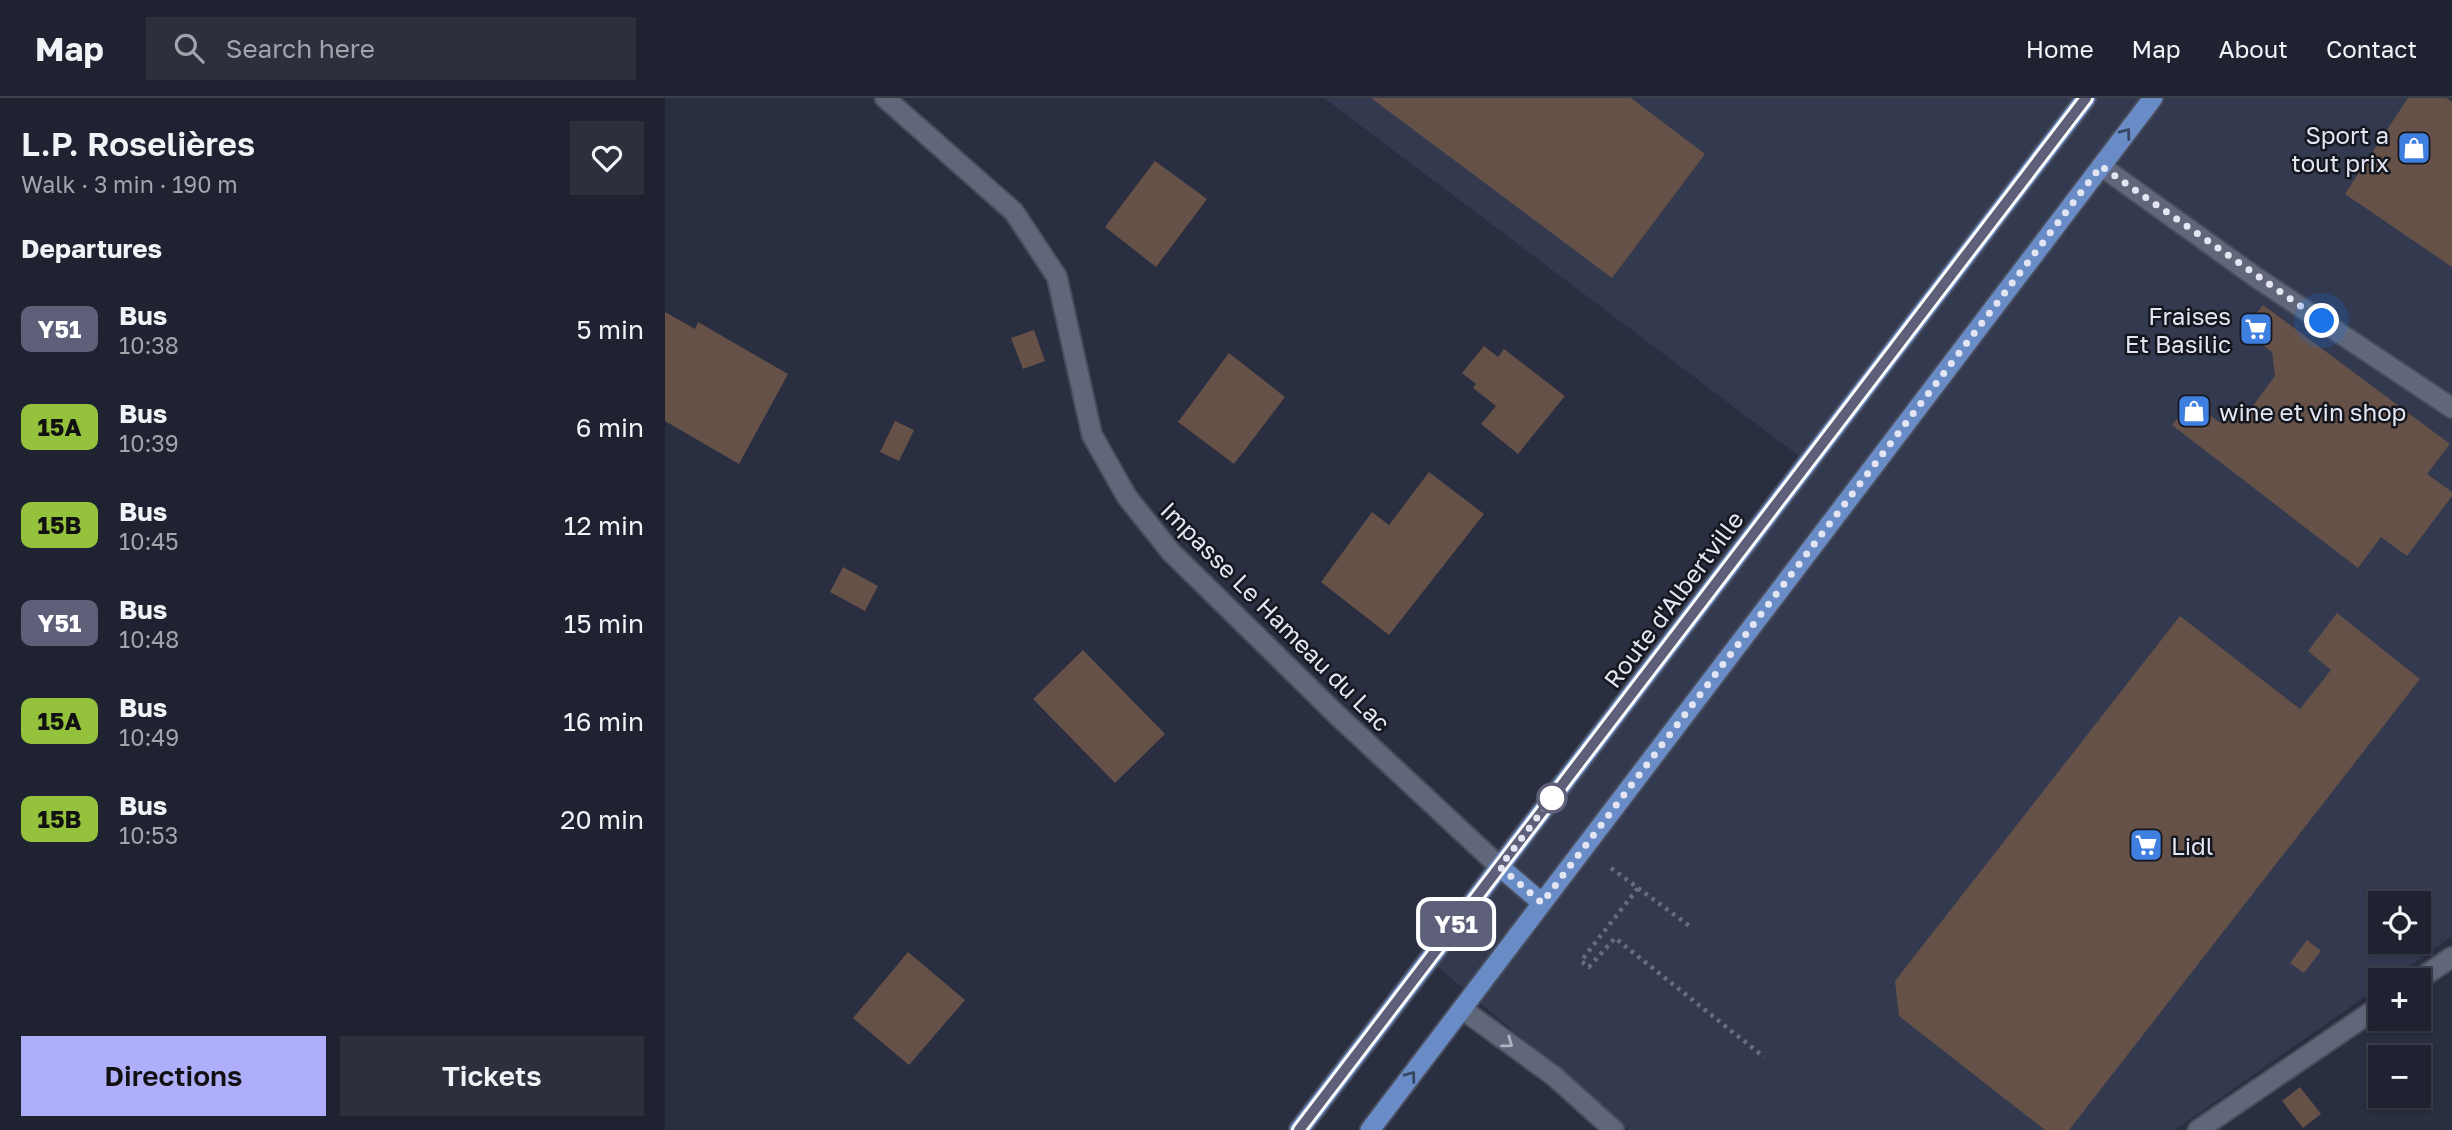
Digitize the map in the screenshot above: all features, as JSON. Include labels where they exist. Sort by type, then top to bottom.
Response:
[{"type":"main road","name":"Route d'Albertville","points":[[1299,1130],[2086,98]]},
{"type":"main road","points":[[1370,1130],[2153,98]]},
{"type":"main road","points":[[1500,867],[1542,903]]},
{"type":"street","name":"Impasse Le Hameau du Lac","points":[[885,98],[1014,212],[1057,277],[1092,435],[1127,497],[1171,552],[1336,714],[1500,867]]},
{"type":"street","points":[[2101,166],[2257,278],[2452,408]]},
{"type":"street","points":[[2431,971],[2452,957]]},
{"type":"street","points":[[1462,1009],[1554,1076],[1614,1130]]},
{"type":"street","points":[[2198,1130],[2368,1014]]},
{"type":"path","points":[[1584,848],[1691,927]]},
{"type":"path","points":[[1638,888],[1581,961],[1589,967],[1615,938],[1764,1057]]},
{"type":"shaded area","points":[[1324,98],[2452,98],[2452,936],[2431,951],[2431,891],[2368,891],[2368,954],[2426,954],[2406,968],[2368,968],[2368,994],[2175,1130],[1629,1130],[1422,953],[1807,462]]},
{"type":"building","points":[[1371,98],[1631,98],[1705,154],[1612,278]]},
{"type":"building","name":"Sport a tout prix","points":[[2408,98],[2446,98],[2452,102],[2452,267],[2345,194]]},
{"type":"building","points":[[1155,161],[1207,199],[1156,267],[1105,227]]},
{"type":"building","points":[[2263,305],[2450,444],[2427,474],[2452,492],[2452,496],[2407,556],[2381,537],[2358,568],[2172,425],[2191,401],[2219,422],[2244,418],[2275,376],[2272,352],[2243,330]]},
{"type":"building","points":[[665,312],[695,329],[698,322],[788,374],[739,464],[665,421]]},
{"type":"building","points":[[1034,330],[1045,361],[1023,369],[1011,338]]},
{"type":"building","points":[[1484,346],[1498,357],[1504,349],[1565,396],[1518,454],[1481,424],[1496,406],[1473,388],[1476,384],[1462,373]]},
{"type":"building","points":[[1229,353],[1285,397],[1234,464],[1178,422]]},
{"type":"building","points":[[895,421],[914,430],[899,461],[880,452]]},
{"type":"building","points":[[1429,472],[1484,514],[1389,635],[1321,582],[1372,512],[1389,525]]},
{"type":"building","points":[[843,567],[878,586],[865,611],[830,592]]},
{"type":"building","name":"Lidl","points":[[2337,613],[2420,679],[2069,1130],[2045,1130],[1899,1016],[1895,981],[2180,616],[2300,709],[2331,670],[2308,651]]},
{"type":"building","points":[[1083,650],[1165,734],[1115,783],[1033,699]]},
{"type":"building","points":[[2307,940],[2321,951],[2304,973],[2290,963]]},
{"type":"building","points":[[908,952],[965,1000],[909,1065],[853,1018]]},
{"type":"building","points":[[2300,1087],[2321,1114],[2303,1128],[2282,1101]]},
{"type":"bus line","name":"Y51","points":[[1299,1130],[2086,98]]},
{"type":"place","name":"Sport a tout prix","points":[[2414,148]]},
{"type":"place","name":"Fraises Et Basilic","points":[[2256,329]]},
{"type":"place","name":"wine et vin shop","points":[[2194,411]]},
{"type":"place","name":"Lidl","points":[[2146,845]]},
{"type":"route","points":[[1552,798],[1500,867],[1542,903],[2101,166],[2257,278],[2322,321]]}]
